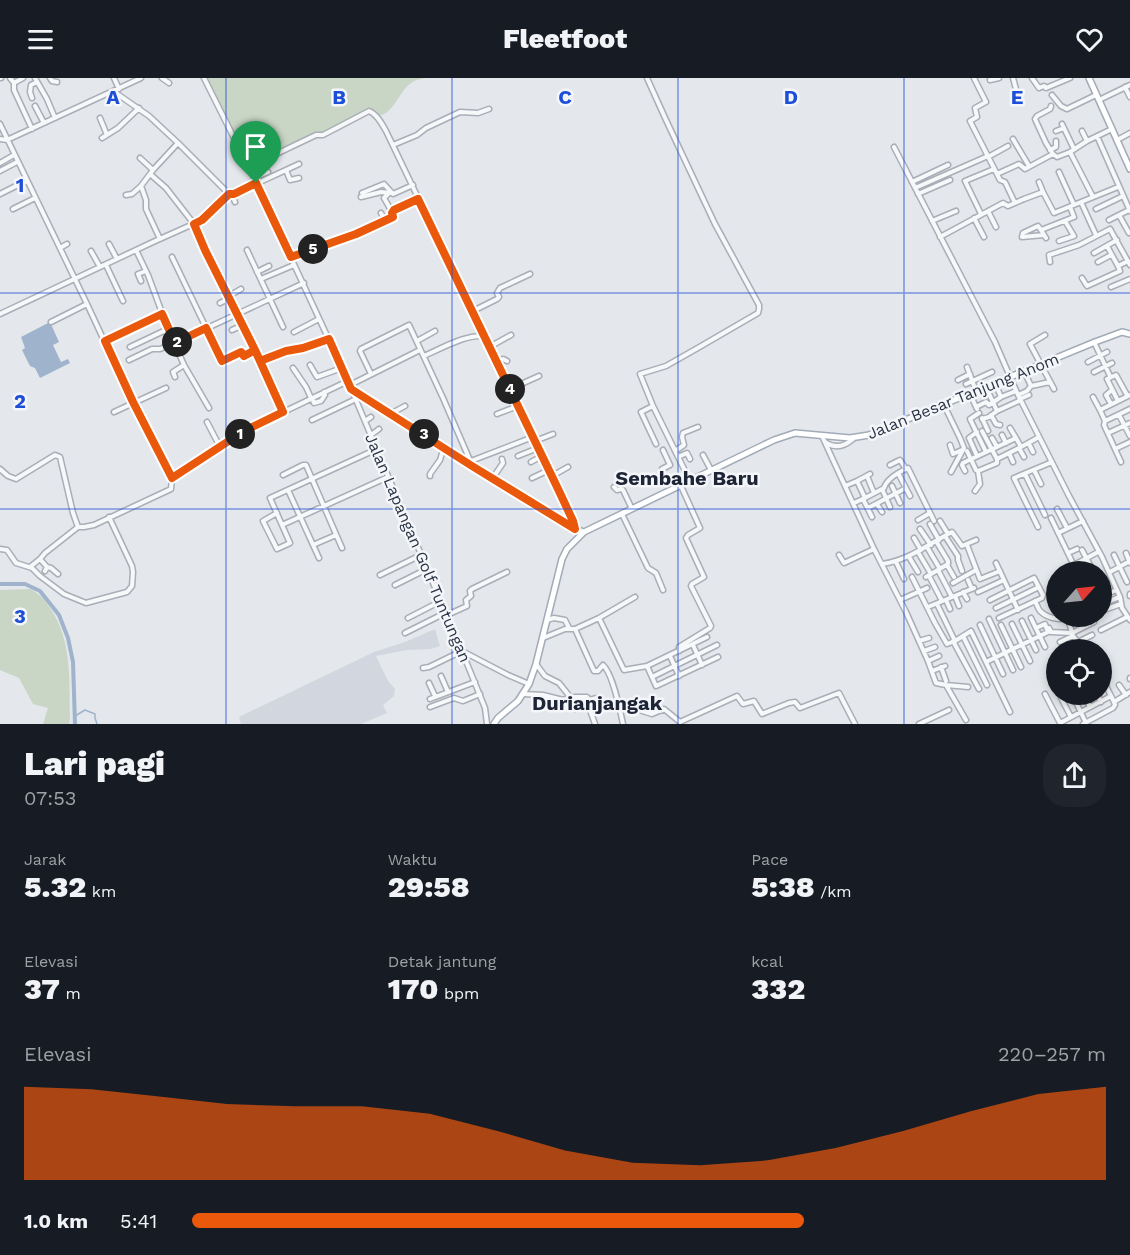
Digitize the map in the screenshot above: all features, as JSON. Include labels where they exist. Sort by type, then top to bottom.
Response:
[{"type":"main road","points":[[1089,78],[1129,162],[1130,170]]},
{"type":"main road","name":"Jalan Besar Tanjung Anom","points":[[584,532],[790,434],[799,433],[823,439],[870,435],[1094,342],[1122,332],[1130,334]]},
{"type":"main road","points":[[494,724],[514,705],[529,684],[562,559],[567,549],[584,532]]},
{"type":"street","points":[[10,78],[32,129]]},
{"type":"street","points":[[14,83],[23,78]]},
{"type":"street","points":[[50,78],[57,82]]},
{"type":"street","points":[[114,78],[119,89]]},
{"type":"street","points":[[0,139],[7,140],[141,78]]},
{"type":"street","points":[[162,78],[169,83]]},
{"type":"street","name":"Jalan Lapangan Golf Tuntungan","points":[[204,78],[249,167],[350,385],[480,694],[487,724]]},
{"type":"street","points":[[647,78],[715,224],[759,305],[758,313],[696,349],[666,366],[640,374],[690,481]]},
{"type":"street","points":[[974,78],[986,102],[975,108],[977,117],[970,122],[1000,180],[1005,182],[1016,203]]},
{"type":"street","points":[[990,80],[999,78]]},
{"type":"street","points":[[1013,78],[1016,89]]},
{"type":"street","points":[[1032,78],[1039,88],[1044,86],[1046,88],[1058,80],[1070,78]]},
{"type":"street","points":[[32,98],[31,85],[36,80],[55,118]]},
{"type":"street","points":[[1052,95],[1061,106],[1067,109],[1128,86],[1130,97]]},
{"type":"street","points":[[113,91],[139,108],[178,143],[236,202]]},
{"type":"street","points":[[36,106],[44,123]]},
{"type":"street","points":[[1051,106],[1035,119],[1057,158],[1112,129]]},
{"type":"street","points":[[102,138],[118,128],[139,108]]},
{"type":"street","points":[[393,145],[460,112],[478,113],[489,109]]},
{"type":"street","points":[[249,167],[316,135],[323,135],[369,111],[382,123],[552,476],[575,529]]},
{"type":"street","points":[[100,118],[107,135]]},
{"type":"street","points":[[0,124],[133,402],[172,478],[171,489],[94,525],[78,527],[30,567]]},
{"type":"street","points":[[1056,130],[1063,126],[1093,197]]},
{"type":"street","points":[[1082,131],[1087,141]]},
{"type":"street","points":[[1117,140],[1130,133]]},
{"type":"street","points":[[1096,136],[1130,211],[1109,220]]},
{"type":"street","points":[[1013,139],[1029,166]]},
{"type":"street","points":[[981,214],[965,181],[1019,164],[1024,169],[1052,152],[1056,147],[1056,141]]},
{"type":"street","points":[[126,195],[132,194],[141,186],[178,143]]},
{"type":"street","points":[[915,188],[1008,146]]},
{"type":"street","points":[[894,147],[995,342],[1039,437],[1103,561]]},
{"type":"street","points":[[0,163],[14,155]]},
{"type":"street","points":[[140,158],[194,224],[283,412]]},
{"type":"street","points":[[0,171],[17,162]]},
{"type":"street","points":[[0,314],[202,220],[230,195],[299,164]]},
{"type":"street","points":[[912,182],[948,165]]},
{"type":"street","points":[[286,170],[290,180],[299,178]]},
{"type":"street","points":[[254,178],[268,171]]},
{"type":"street","points":[[1041,230],[1074,217],[1059,172]]},
{"type":"street","points":[[918,194],[950,180]]},
{"type":"street","points":[[0,194],[26,181]]},
{"type":"street","points":[[928,182],[930,188]]},
{"type":"street","points":[[1039,182],[1054,213],[1118,187]]},
{"type":"street","points":[[390,193],[384,184],[362,195],[381,192],[395,194],[412,185]]},
{"type":"street","points":[[141,186],[146,200],[146,209],[160,239]]},
{"type":"street","points":[[940,237],[1004,203],[1008,207],[1043,192]]},
{"type":"street","points":[[291,257],[356,234],[393,217],[384,198],[390,193]]},
{"type":"street","points":[[1096,209],[1130,194]]},
{"type":"street","points":[[13,209],[35,198]]},
{"type":"street","points":[[392,213],[418,199]]},
{"type":"street","points":[[1081,202],[1096,235]]},
{"type":"street","points":[[932,221],[956,211]]},
{"type":"street","points":[[988,211],[996,227]]},
{"type":"street","points":[[381,213],[385,221]]},
{"type":"street","points":[[1119,215],[1129,233]]},
{"type":"street","points":[[974,218],[984,237]]},
{"type":"street","points":[[1065,221],[1078,245]]},
{"type":"street","points":[[1038,226],[1041,230],[1045,237],[1022,237],[1023,233],[1038,226]]},
{"type":"street","points":[[1050,262],[1049,255],[1078,245],[1110,229],[1129,263],[1118,266]]},
{"type":"street","points":[[1059,241],[1074,236]]},
{"type":"street","points":[[1094,253],[1117,240]]},
{"type":"street","points":[[60,248],[67,244]]},
{"type":"street","points":[[109,244],[117,259]]},
{"type":"street","points":[[1082,278],[1088,286],[1120,271],[1107,246]]},
{"type":"street","points":[[136,250],[184,364],[209,408]]},
{"type":"street","points":[[247,250],[283,327]]},
{"type":"street","points":[[91,251],[100,267]]},
{"type":"street","points":[[1098,262],[1111,255]]},
{"type":"street","points":[[172,257],[222,361],[241,352],[244,356],[255,350]]},
{"type":"street","points":[[106,265],[123,301]]},
{"type":"street","points":[[261,279],[294,265]]},
{"type":"street","points":[[257,272],[269,266]]},
{"type":"street","points":[[141,281],[138,274],[146,271]]},
{"type":"street","points":[[472,312],[497,300],[500,288],[530,274]]},
{"type":"street","points":[[1111,287],[1130,279]]},
{"type":"street","points":[[129,360],[152,349],[160,349],[175,343],[304,283]]},
{"type":"street","points":[[220,303],[241,289]]},
{"type":"street","points":[[51,322],[87,303]]},
{"type":"street","points":[[105,341],[162,314]]},
{"type":"street","points":[[294,332],[320,319]]},
{"type":"street","points":[[232,330],[243,325]]},
{"type":"street","points":[[371,374],[361,349],[408,325],[471,463]]},
{"type":"street","points":[[130,347],[168,329]]},
{"type":"street","points":[[417,341],[435,331]]},
{"type":"street","points":[[424,356],[469,337],[478,335],[484,338]]},
{"type":"street","points":[[490,348],[511,335]]},
{"type":"street","points":[[1045,335],[1030,344],[1054,389]]},
{"type":"street","points":[[260,361],[329,339]]},
{"type":"street","points":[[1094,342],[1112,375],[1099,381]]},
{"type":"street","points":[[293,368],[315,403],[321,400],[325,395],[324,392],[350,385],[420,350]]},
{"type":"street","points":[[1088,362],[1107,352]]},
{"type":"street","points":[[496,362],[503,359],[507,361]]},
{"type":"street","points":[[1094,372],[1112,363]]},
{"type":"street","points":[[175,376],[173,372],[184,364]]},
{"type":"street","points":[[310,366],[317,377],[342,368]]},
{"type":"street","points":[[967,367],[976,391]]},
{"type":"street","points":[[1024,371],[1031,386]]},
{"type":"street","points":[[966,384],[992,372]]},
{"type":"street","points":[[958,380],[970,374]]},
{"type":"street","points":[[1100,410],[1118,401],[1129,395],[1115,374],[1106,380],[1118,401]]},
{"type":"street","points":[[510,389],[539,376]]},
{"type":"street","points":[[982,419],[992,415],[1031,386],[1050,382]]},
{"type":"street","points":[[994,383],[1001,397]]},
{"type":"street","points":[[350,385],[390,414],[575,529],[584,532]]},
{"type":"street","points":[[986,386],[997,411]]},
{"type":"street","points":[[114,412],[166,388]]},
{"type":"street","points":[[1111,404],[1106,394],[1112,390]]},
{"type":"street","points":[[970,393],[988,431]]},
{"type":"street","points":[[976,407],[986,402],[988,405],[993,403],[1001,397],[1029,395]]},
{"type":"street","points":[[1093,397],[1105,421],[1104,425],[1120,462]]},
{"type":"street","points":[[172,478],[244,431],[311,398]]},
{"type":"street","points":[[312,420],[356,399]]},
{"type":"street","points":[[944,405],[976,470]]},
{"type":"street","points":[[390,414],[405,406]]},
{"type":"street","points":[[498,414],[518,406]]},
{"type":"street","points":[[653,406],[641,412],[656,444]]},
{"type":"street","points":[[1105,421],[1130,409]]},
{"type":"street","points":[[979,413],[970,418],[992,450],[1005,463]]},
{"type":"street","points":[[992,415],[996,424],[1000,424]]},
{"type":"street","points":[[1119,415],[1130,436]]},
{"type":"street","points":[[365,421],[370,417]]},
{"type":"street","points":[[207,422],[220,447]]},
{"type":"street","points":[[1108,433],[1130,423]]},
{"type":"street","points":[[668,459],[677,454],[684,445],[683,433],[698,427]]},
{"type":"street","points":[[1011,428],[1024,457]]},
{"type":"street","points":[[370,435],[379,429]]},
{"type":"street","points":[[980,432],[986,452]]},
{"type":"street","points":[[977,456],[969,438],[980,432]]},
{"type":"street","points":[[471,463],[553,434]]},
{"type":"street","points":[[1002,435],[1006,443]]},
{"type":"street","points":[[975,490],[980,484],[978,471],[997,463],[999,458],[1039,437]]},
{"type":"street","points":[[823,439],[836,447],[854,438]]},
{"type":"street","points":[[992,438],[997,447]]},
{"type":"street","points":[[965,471],[962,464],[1016,438]]},
{"type":"street","points":[[823,439],[924,651],[936,683],[968,687]]},
{"type":"street","points":[[1115,449],[1130,442]]},
{"type":"street","points":[[1029,444],[1033,452]]},
{"type":"street","points":[[950,445],[953,454],[965,450]]},
{"type":"street","points":[[430,476],[444,447]]},
{"type":"street","points":[[518,456],[538,448]]},
{"type":"street","points":[[277,513],[263,521],[277,549],[290,543],[277,513],[270,498],[377,449]]},
{"type":"street","points":[[663,450],[670,465],[662,469],[663,474]]},
{"type":"street","points":[[951,472],[965,450]]},
{"type":"street","points":[[677,454],[687,453],[690,459]]},
{"type":"street","points":[[1009,453],[1013,462]]},
{"type":"street","points":[[0,469],[16,479],[55,455],[60,456],[78,527]]},
{"type":"street","points":[[702,455],[711,471]]},
{"type":"street","points":[[531,462],[542,456]]},
{"type":"street","points":[[492,478],[502,465],[502,459]]},
{"type":"street","points":[[890,465],[900,460],[906,469],[909,469],[930,513],[938,541],[948,561],[947,565],[954,576]]},
{"type":"street","points":[[1038,527],[1014,478],[1052,462]]},
{"type":"street","points":[[283,475],[305,465],[342,548]]},
{"type":"street","points":[[552,476],[568,467]]},
{"type":"street","points":[[854,503],[882,489],[887,481],[906,469]]},
{"type":"street","points":[[532,478],[549,470]]},
{"type":"street","points":[[1034,470],[1041,484]]},
{"type":"street","points":[[898,473],[910,496]]},
{"type":"street","points":[[1025,474],[1045,515]]},
{"type":"street","points":[[845,486],[869,475],[874,493]]},
{"type":"street","points":[[282,525],[388,477]]},
{"type":"street","points":[[857,481],[872,517]]},
{"type":"street","points":[[679,651],[680,647],[711,626],[691,586],[704,577],[686,538],[700,528],[681,486]]},
{"type":"street","points":[[892,486],[900,503]]},
{"type":"street","points":[[614,487],[617,490],[623,490],[632,509]]},
{"type":"street","points":[[868,508],[906,488]]},
{"type":"street","points":[[882,489],[891,507]]},
{"type":"street","points":[[288,490],[319,558]]},
{"type":"street","points":[[877,504],[882,512]]},
{"type":"street","points":[[1057,509],[1067,528]]},
{"type":"street","points":[[918,520],[930,513]]},
{"type":"street","points":[[622,514],[648,568],[656,573],[663,590]]},
{"type":"street","points":[[0,549],[7,550],[16,563],[30,567],[64,594],[86,603],[127,592],[132,584],[133,569],[109,517]]},
{"type":"street","points":[[1051,518],[1072,561]]},
{"type":"street","points":[[940,521],[962,571]]},
{"type":"street","points":[[1058,533],[1083,521]]},
{"type":"street","points":[[920,529],[959,606]]},
{"type":"street","points":[[882,564],[896,562],[953,532],[961,546],[976,540]]},
{"type":"street","points":[[313,545],[336,535]]},
{"type":"street","points":[[914,538],[927,577],[950,609]]},
{"type":"street","points":[[967,545],[980,579],[1000,571]]},
{"type":"street","points":[[839,555],[844,562],[874,549]]},
{"type":"street","points":[[1068,553],[1080,550],[1088,561]]},
{"type":"street","points":[[1081,561],[1098,552]]},
{"type":"street","points":[[1112,571],[1130,562],[1126,553]]},
{"type":"street","points":[[380,574],[421,555]]},
{"type":"street","points":[[1114,555],[1127,582]]},
{"type":"street","points":[[909,556],[918,572]]},
{"type":"street","points":[[40,559],[51,573]]},
{"type":"street","points":[[896,562],[904,579]]},
{"type":"street","points":[[996,563],[1036,650]]},
{"type":"street","points":[[915,582],[947,565]]},
{"type":"street","points":[[46,569],[51,568],[58,574]]},
{"type":"street","points":[[987,568],[990,575]]},
{"type":"street","points":[[395,585],[427,569]]},
{"type":"street","points":[[953,583],[976,570]]},
{"type":"street","points":[[405,633],[446,614],[463,609],[467,606],[466,600],[471,596],[472,589],[507,572]]},
{"type":"street","points":[[912,577],[947,644],[971,631],[1010,712]]},
{"type":"street","points":[[990,600],[1034,578],[1039,587],[1043,597],[999,618]]},
{"type":"street","points":[[1101,630],[1129,619],[1112,579]]},
{"type":"street","points":[[928,607],[973,588],[968,580]]},
{"type":"street","points":[[978,592],[1005,580]]},
{"type":"street","points":[[959,585],[967,599]]},
{"type":"street","points":[[996,608],[1039,587]]},
{"type":"street","points":[[900,600],[927,588]]},
{"type":"street","points":[[1112,592],[1117,590]]},
{"type":"street","points":[[924,600],[931,596]]},
{"type":"street","points":[[543,638],[569,628],[575,629],[635,597]]},
{"type":"street","points":[[1112,600],[1120,597]]},
{"type":"street","points":[[408,618],[441,601]]},
{"type":"street","points":[[1035,601],[1040,610],[1046,614]]},
{"type":"street","points":[[937,604],[979,689]]},
{"type":"street","points":[[1112,607],[1121,604]]},
{"type":"street","points":[[1026,606],[1045,647]]},
{"type":"street","points":[[1006,615],[1030,661]]},
{"type":"street","points":[[547,620],[554,618],[565,620],[569,628]]},
{"type":"street","points":[[599,618],[624,670],[647,666],[707,637]]},
{"type":"street","points":[[989,620],[1012,670]]},
{"type":"street","points":[[986,662],[1048,632],[1045,624],[1036,628]]},
{"type":"street","points":[[980,625],[1003,674]]},
{"type":"street","points":[[1001,625],[1021,667]]},
{"type":"street","points":[[1070,627],[1078,642],[1092,635]]},
{"type":"street","points":[[1065,639],[1085,627]]},
{"type":"street","points":[[1049,628],[1051,632],[1073,634]]},
{"type":"street","points":[[575,629],[594,671],[598,671],[603,665],[606,667],[620,704],[623,724]]},
{"type":"street","points":[[963,636],[987,685]]},
{"type":"street","points":[[919,641],[929,638]]},
{"type":"street","points":[[693,645],[702,665]]},
{"type":"street","points":[[652,677],[717,645]]},
{"type":"street","points":[[924,651],[935,646]]},
{"type":"street","points":[[423,668],[462,651],[529,684]]},
{"type":"street","points":[[670,656],[679,676]]},
{"type":"street","points":[[928,661],[939,656]]},
{"type":"street","points":[[647,666],[656,686],[718,657]]},
{"type":"street","points":[[536,664],[545,676],[559,683],[571,698],[575,709]]},
{"type":"street","points":[[932,671],[943,666],[946,683],[966,720]]},
{"type":"street","points":[[441,676],[448,692]]},
{"type":"street","points":[[429,683],[432,698],[475,682]]},
{"type":"street","points":[[1114,702],[1128,694],[1119,685]]},
{"type":"street","points":[[589,700],[597,698],[602,708],[620,704],[652,714],[664,709],[680,722],[737,696],[743,704],[754,701],[762,714],[795,702],[800,708],[839,693],[855,724]]},
{"type":"street","points":[[430,707],[454,698],[463,701],[480,694]]},
{"type":"street","points":[[523,694],[543,695],[563,700],[587,697],[595,724]]},
{"type":"street","points":[[1045,694],[1061,724],[1094,705]]},
{"type":"street","points":[[1078,705],[1085,723],[1113,708],[1115,705],[1112,698]]},
{"type":"street","points":[[1065,705],[1071,717]]},
{"type":"street","points":[[919,724],[949,710]]},
{"type":"shaded area","points":[[435,629],[440,646],[376,656],[388,681],[395,689],[394,696],[383,705],[387,713],[361,724],[241,724],[239,717],[374,652]]},
{"type":"green space","points":[[207,78],[425,78],[411,83],[383,115],[377,116],[369,110],[257,163],[246,161]]},
{"type":"green space","points":[[31,589],[44,599],[61,628],[68,657],[69,724],[43,724],[48,708],[33,704],[19,678],[0,670],[0,590]]},
{"type":"water","points":[[50,322],[59,342],[53,345],[61,362],[68,359],[70,363],[40,378],[35,368],[30,366],[22,350],[25,348],[21,337]]},
{"type":"waterway","points":[[0,584],[25,584],[40,591],[59,615],[68,638],[73,662],[75,724]]},
{"type":"waterway","points":[[75,716],[85,710],[95,714],[97,724]]},
{"type":"district","name":"Sembahe Baru","points":[[687,478]]},
{"type":"district","name":"Durianjangak","points":[[597,703]]},
{"type":"route","points":[[256,183],[234,194],[229,194],[202,220],[194,224],[255,350],[283,412],[244,431],[172,478],[105,341],[162,314],[175,343],[206,328],[222,361],[241,352],[244,356],[255,350],[260,361],[329,339],[351,389],[575,529],[559,491],[418,199],[394,210],[393,217],[385,221],[291,257],[256,183]]}]
